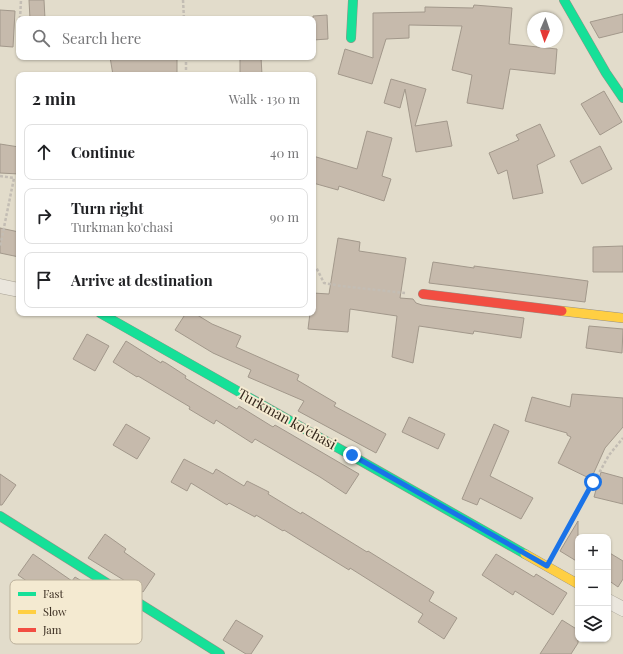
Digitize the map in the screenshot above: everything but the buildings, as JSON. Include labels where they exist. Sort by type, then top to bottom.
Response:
[{"type":"street","points":[[351,38],[353,0]]},
{"type":"street","points":[[564,0],[606,73],[623,98]]},
{"type":"street","points":[[0,286],[16,289]]},
{"type":"street","points":[[423,294],[623,318]]},
{"type":"street","name":"Turkman ko'chasi","points":[[105,316],[575,582]]},
{"type":"street","points":[[0,516],[102,580]]},
{"type":"street","points":[[611,603],[623,610]]},
{"type":"street","points":[[142,605],[220,654]]},
{"type":"path","points":[[20,16],[21,0]]},
{"type":"path","points":[[183,0],[184,16]]},
{"type":"path","points":[[186,60],[186,72]]},
{"type":"path","points":[[0,176],[14,178],[0,247]]},
{"type":"path","points":[[316,267],[324,283],[423,294]]},
{"type":"path","points":[[547,566],[609,455],[623,438]]},
{"type":"traffic: fast","points":[[351,38],[353,0]]},
{"type":"traffic: fast","points":[[564,0],[606,73],[623,98]]},
{"type":"traffic: fast","points":[[105,316],[525,554]]},
{"type":"traffic: fast","points":[[0,516],[102,580]]},
{"type":"traffic: fast","points":[[142,605],[220,654]]},
{"type":"traffic: slow","points":[[562,311],[623,318]]},
{"type":"traffic: slow","points":[[525,554],[575,582]]},
{"type":"traffic: jam","points":[[423,294],[562,311]]},
{"type":"route","points":[[352,455],[547,566],[593,482]]}]
